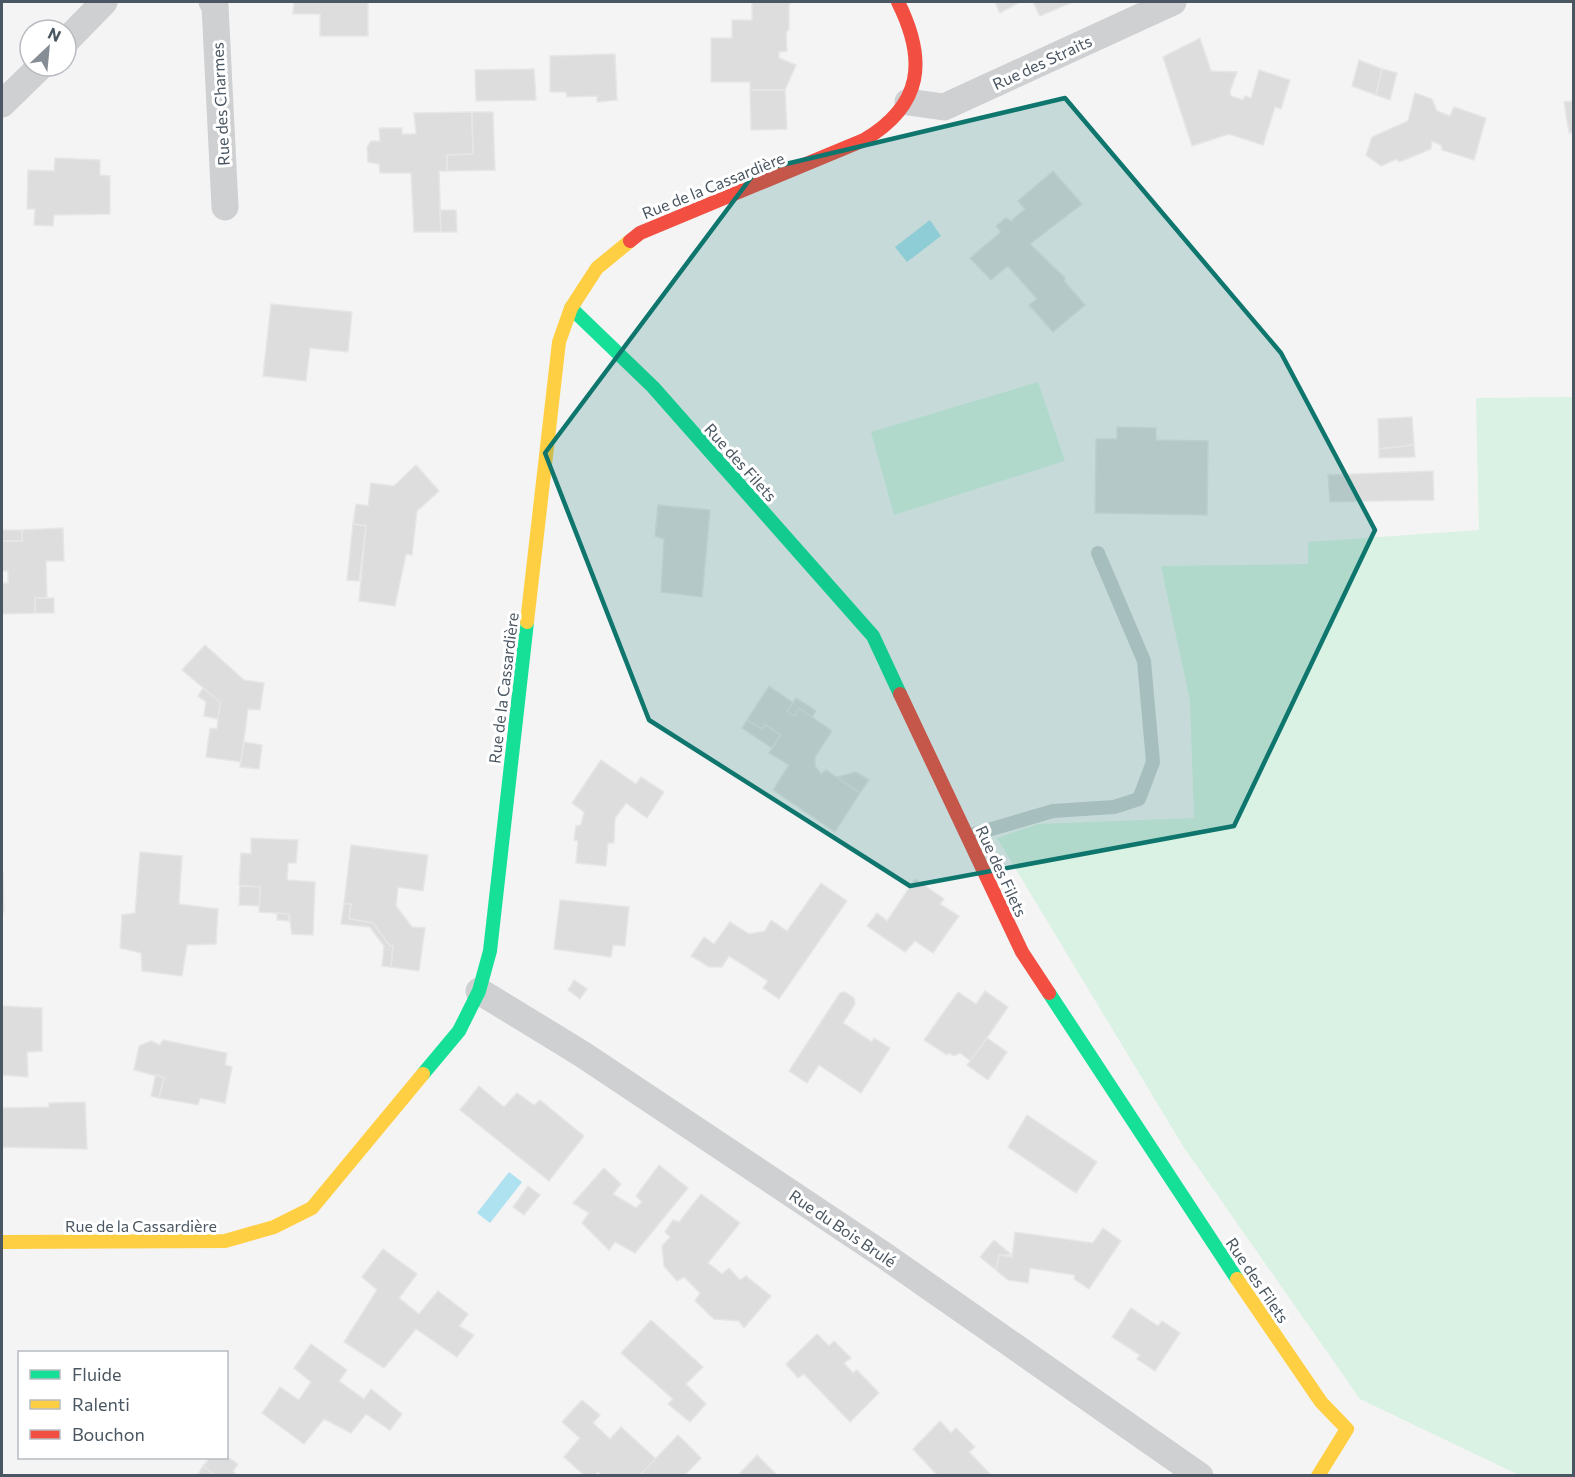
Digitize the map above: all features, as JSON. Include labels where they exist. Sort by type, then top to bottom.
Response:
[{"type":"street","points":[[78,29],[104,2]]},
{"type":"street","name":"Rue des Charmes","points":[[212,2],[215,6],[225,207]]},
{"type":"street","points":[[898,2],[916,50],[908,102]]},
{"type":"street","name":"Rue des Straits","points":[[908,102],[944,107],[1173,2]]},
{"type":"street","points":[[2,104],[29,78]]},
{"type":"street","name":"Rue de la Cassardière","points":[[2,1242],[225,1241],[274,1227],[312,1208],[459,1031],[479,992],[490,951],[559,342],[571,308],[597,268],[640,233],[864,140],[895,120],[908,102]]},
{"type":"street","name":"Rue des Filets","points":[[571,308],[653,387],[873,636],[1022,952],[1180,1194],[1300,1372],[1321,1402],[1347,1429],[1318,1476]]},
{"type":"street","name":"Rue du Bois Brulé","points":[[479,992],[582,1054],[875,1250],[1200,1476]]},
{"type":"lane","points":[[968,836],[1053,811],[1114,807],[1139,799],[1153,762],[1144,661],[1098,553]]},
{"type":"highlighted area","points":[[1065,98],[1281,353],[1375,530],[1234,826],[910,886],[649,720],[545,453],[756,171]]},
{"type":"green space","points":[[1038,382],[1065,461],[894,515],[871,432]]},
{"type":"green space","points":[[1573,397],[1573,1475],[1519,1475],[1360,1399],[1183,1146],[997,838],[1038,824],[1194,818],[1190,701],[1161,566],[1308,564],[1308,542],[1479,530],[1476,398]]},
{"type":"water","points":[[930,220],[941,236],[907,262],[895,247]]},
{"type":"water","points":[[509,1172],[522,1182],[490,1223],[477,1213]]},
{"type":"building","points":[[294,2],[368,2],[368,36],[320,36],[320,14],[293,14]]},
{"type":"building","points":[[752,2],[791,2],[789,29],[786,33],[787,51],[779,52],[779,58],[796,65],[785,90],[750,90],[750,82],[711,82],[711,38],[732,38],[732,20],[752,20]]},
{"type":"building","points":[[995,2],[1020,2],[1000,13]]},
{"type":"building","points":[[1033,2],[1073,2],[1040,16]]},
{"type":"building","points":[[1200,38],[1211,71],[1237,72],[1230,91],[1231,96],[1243,100],[1245,96],[1251,98],[1259,70],[1290,80],[1281,109],[1275,107],[1263,145],[1229,134],[1192,146],[1163,57]]},
{"type":"building","points":[[615,54],[617,100],[597,102],[597,96],[567,97],[566,92],[550,92],[550,56]]},
{"type":"building","points":[[1359,60],[1382,69],[1376,95],[1352,86]]},
{"type":"building","points":[[534,69],[536,100],[476,101],[475,70]]},
{"type":"building","points":[[1382,69],[1397,73],[1390,100],[1376,95]]},
{"type":"building","points":[[750,90],[785,90],[787,129],[751,130]]},
{"type":"building","points":[[1415,93],[1432,99],[1437,111],[1450,116],[1454,107],[1486,118],[1474,160],[1442,150],[1441,145],[1432,141],[1431,149],[1399,162],[1397,159],[1381,166],[1366,155],[1372,137],[1408,121]]},
{"type":"building","points":[[1574,101],[1574,132],[1569,133],[1564,102]]},
{"type":"building","points":[[472,112],[473,154],[447,155],[447,171],[439,171],[441,232],[414,232],[411,173],[380,173],[379,164],[368,162],[367,147],[371,141],[380,141],[379,128],[402,128],[402,134],[416,134],[414,113]]},
{"type":"building","points":[[472,112],[493,112],[495,170],[447,171],[447,155],[473,154]]},
{"type":"building","points":[[55,158],[100,160],[100,175],[110,176],[110,214],[54,215],[53,226],[34,225],[35,209],[27,209],[28,170],[54,171]]},
{"type":"building","points":[[1053,171],[1082,204],[1030,244],[1065,278],[1064,281],[1085,305],[1053,332],[1029,305],[1037,299],[1008,266],[991,280],[970,258],[1001,232],[996,226],[1006,218],[1011,221],[1025,209],[1018,201]]},
{"type":"building","points":[[440,210],[456,210],[457,232],[441,232]]},
{"type":"building","points":[[271,304],[352,312],[348,352],[310,348],[306,381],[263,376]]},
{"type":"building","points":[[1412,417],[1414,445],[1379,449],[1378,419]]},
{"type":"building","points":[[1117,427],[1156,428],[1156,440],[1208,441],[1207,515],[1095,513],[1096,439],[1117,439]]},
{"type":"building","points":[[1414,445],[1415,457],[1379,458],[1379,449]]},
{"type":"building","points":[[416,465],[439,491],[417,511],[412,555],[406,554],[395,606],[359,601],[366,526],[353,524],[356,504],[368,506],[371,483],[394,486]]},
{"type":"building","points":[[1433,471],[1434,500],[1330,502],[1328,475]]},
{"type":"building","points":[[658,505],[710,510],[702,597],[661,592],[664,539],[655,536]]},
{"type":"building","points":[[353,524],[366,526],[359,581],[347,580]]},
{"type":"building","points":[[63,528],[64,561],[46,561],[47,598],[35,598],[35,613],[2,614],[2,583],[8,583],[8,571],[2,571],[2,541],[22,541],[22,530]]},
{"type":"building","points":[[2,530],[22,530],[22,541],[2,541]]},
{"type":"building","points":[[35,598],[54,598],[54,613],[35,613]]},
{"type":"building","points":[[205,645],[244,680],[264,683],[260,710],[248,709],[241,762],[206,757],[210,728],[217,729],[220,702],[182,670]]},
{"type":"building","points":[[769,686],[793,703],[787,711],[794,716],[799,708],[832,731],[815,757],[815,766],[821,774],[826,770],[860,793],[835,832],[773,790],[789,765],[769,753],[781,735],[765,725],[762,729],[747,720]]},
{"type":"building","points":[[203,688],[220,702],[218,719],[204,716],[206,702],[198,696]]},
{"type":"building","points":[[796,698],[816,711],[812,717],[799,708],[794,716],[787,711]]},
{"type":"building","points":[[747,720],[762,729],[765,725],[781,735],[772,748],[742,728]]},
{"type":"building","points":[[244,742],[262,745],[259,769],[240,767]]},
{"type":"building","points":[[601,760],[636,784],[641,777],[664,792],[647,818],[626,803],[615,818],[614,843],[608,843],[606,866],[576,863],[578,841],[574,840],[576,826],[581,825],[584,812],[572,803]]},
{"type":"building","points":[[856,772],[869,780],[860,793],[837,777]]},
{"type":"building","points":[[251,838],[298,840],[296,863],[288,863],[287,880],[315,882],[313,935],[292,934],[289,914],[259,912],[260,887],[239,885],[241,853],[251,854]]},
{"type":"building","points":[[351,845],[428,855],[423,891],[398,887],[396,906],[412,927],[425,928],[419,971],[391,967],[393,946],[390,946],[373,923],[349,919],[351,904],[344,904]]},
{"type":"building","points":[[140,852],[182,856],[179,904],[218,909],[216,944],[187,945],[182,976],[142,971],[141,953],[120,948],[122,915],[135,913]]},
{"type":"building","points":[[3,873],[4,912],[2,912]]},
{"type":"building","points":[[915,879],[944,899],[940,904],[959,916],[933,953],[915,941],[905,952],[867,926],[877,913],[887,921]]},
{"type":"building","points":[[821,883],[847,901],[779,999],[763,988],[768,981],[729,956],[722,967],[709,967],[691,956],[704,937],[714,944],[730,922],[749,934],[765,931],[771,920],[787,931]]},
{"type":"building","points":[[240,886],[260,887],[259,906],[239,905]]},
{"type":"building","points":[[560,900],[629,907],[625,946],[613,945],[611,957],[554,949]]},
{"type":"building","points":[[344,904],[351,904],[349,919],[373,923],[390,946],[393,946],[391,967],[382,966],[384,946],[370,927],[341,924]]},
{"type":"building","points":[[277,913],[289,914],[289,921],[277,920]]},
{"type":"building","points":[[574,980],[587,989],[580,999],[568,990]]},
{"type":"building","points":[[985,991],[1008,1007],[971,1061],[960,1053],[954,1056],[949,1053],[947,1055],[924,1040],[958,992],[976,1004]]},
{"type":"building","points":[[845,992],[854,998],[855,1004],[843,1023],[872,1042],[874,1038],[890,1048],[861,1093],[819,1065],[807,1083],[789,1071],[840,993]]},
{"type":"building","points":[[2,1006],[42,1008],[42,1051],[27,1052],[28,1077],[2,1075]]},
{"type":"building","points":[[987,1038],[1007,1052],[988,1080],[967,1065]]},
{"type":"building","points":[[163,1040],[227,1053],[225,1065],[232,1067],[225,1103],[200,1098],[198,1105],[159,1098],[164,1078],[134,1070],[139,1046],[151,1041],[160,1045]]},
{"type":"building","points":[[156,1074],[164,1078],[159,1098],[151,1096]]},
{"type":"building","points":[[479,1086],[504,1107],[517,1093],[534,1105],[540,1100],[584,1136],[549,1181],[460,1110]]},
{"type":"building","points":[[85,1102],[87,1149],[2,1147],[2,1108],[49,1107],[49,1103]]},
{"type":"building","points":[[1027,1115],[1097,1162],[1076,1193],[1008,1147]]},
{"type":"building","points":[[659,1165],[688,1188],[635,1253],[615,1242],[609,1250],[582,1223],[589,1213],[573,1203],[604,1168],[621,1184],[613,1194],[636,1208],[642,1202],[636,1196]]},
{"type":"building","points":[[528,1186],[540,1195],[524,1215],[513,1207]]},
{"type":"building","points":[[701,1194],[740,1223],[708,1263],[722,1274],[729,1268],[740,1280],[746,1276],[771,1296],[744,1328],[739,1321],[714,1319],[695,1301],[700,1293],[684,1277],[677,1281],[664,1266],[662,1246],[670,1237],[665,1232],[673,1220],[679,1222]]},
{"type":"building","points":[[1103,1228],[1121,1241],[1089,1289],[1074,1279],[1075,1275],[1030,1268],[1028,1283],[1008,1280],[996,1270],[999,1255],[1012,1257],[1015,1232],[1093,1243]]},
{"type":"building","points":[[994,1240],[1012,1255],[999,1255],[996,1270],[980,1257]]},
{"type":"building","points":[[383,1249],[417,1274],[399,1298],[419,1314],[438,1291],[468,1314],[459,1326],[474,1335],[457,1357],[416,1329],[384,1368],[344,1342],[377,1290],[362,1277]]},
{"type":"building","points":[[1131,1308],[1158,1326],[1162,1321],[1180,1333],[1155,1371],[1137,1359],[1140,1355],[1112,1337]]},
{"type":"building","points":[[651,1320],[703,1367],[686,1384],[706,1404],[690,1422],[668,1404],[673,1399],[621,1353]]},
{"type":"building","points":[[817,1334],[829,1346],[834,1341],[851,1358],[844,1363],[853,1373],[857,1370],[879,1393],[850,1422],[804,1374],[798,1378],[786,1364]]},
{"type":"building","points":[[311,1344],[347,1370],[339,1381],[364,1399],[371,1389],[402,1414],[390,1430],[366,1414],[351,1433],[324,1419],[304,1444],[262,1413],[280,1387],[299,1400],[311,1382],[294,1368]]},
{"type":"building","points":[[582,1400],[600,1415],[593,1423],[610,1439],[621,1427],[656,1459],[639,1476],[602,1476],[598,1472],[594,1476],[585,1476],[564,1457],[580,1438],[562,1422]]},
{"type":"building","points":[[940,1421],[951,1433],[956,1428],[975,1447],[969,1452],[992,1476],[938,1476],[913,1449]]},
{"type":"building","points":[[678,1435],[701,1458],[684,1476],[645,1476],[642,1473]]},
{"type":"building","points":[[757,1455],[778,1476],[737,1476]]},
{"type":"building","points":[[228,1457],[238,1464],[233,1471],[237,1476],[216,1476],[203,1466],[209,1459]]},
{"type":"building","points":[[203,1466],[216,1476],[197,1476]]},
{"type":"traffic: fast","points":[[571,308],[653,387],[873,636],[900,694]]},
{"type":"traffic: fast","points":[[423,1074],[459,1031],[479,991],[490,951],[527,622]]},
{"type":"traffic: fast","points":[[1049,993],[1237,1279]]},
{"type":"traffic: slow","points":[[527,622],[559,342],[571,308],[597,268],[630,241]]},
{"type":"traffic: slow","points":[[2,1242],[225,1241],[274,1227],[312,1208],[423,1074]]},
{"type":"traffic: slow","points":[[1237,1279],[1321,1402],[1347,1429],[1318,1476]]},
{"type":"traffic: jam","points":[[630,241],[640,233],[864,140],[884,126],[898,112],[914,80],[916,62],[913,43],[898,2]]},
{"type":"traffic: jam","points":[[900,694],[1022,952],[1049,993]]}]
